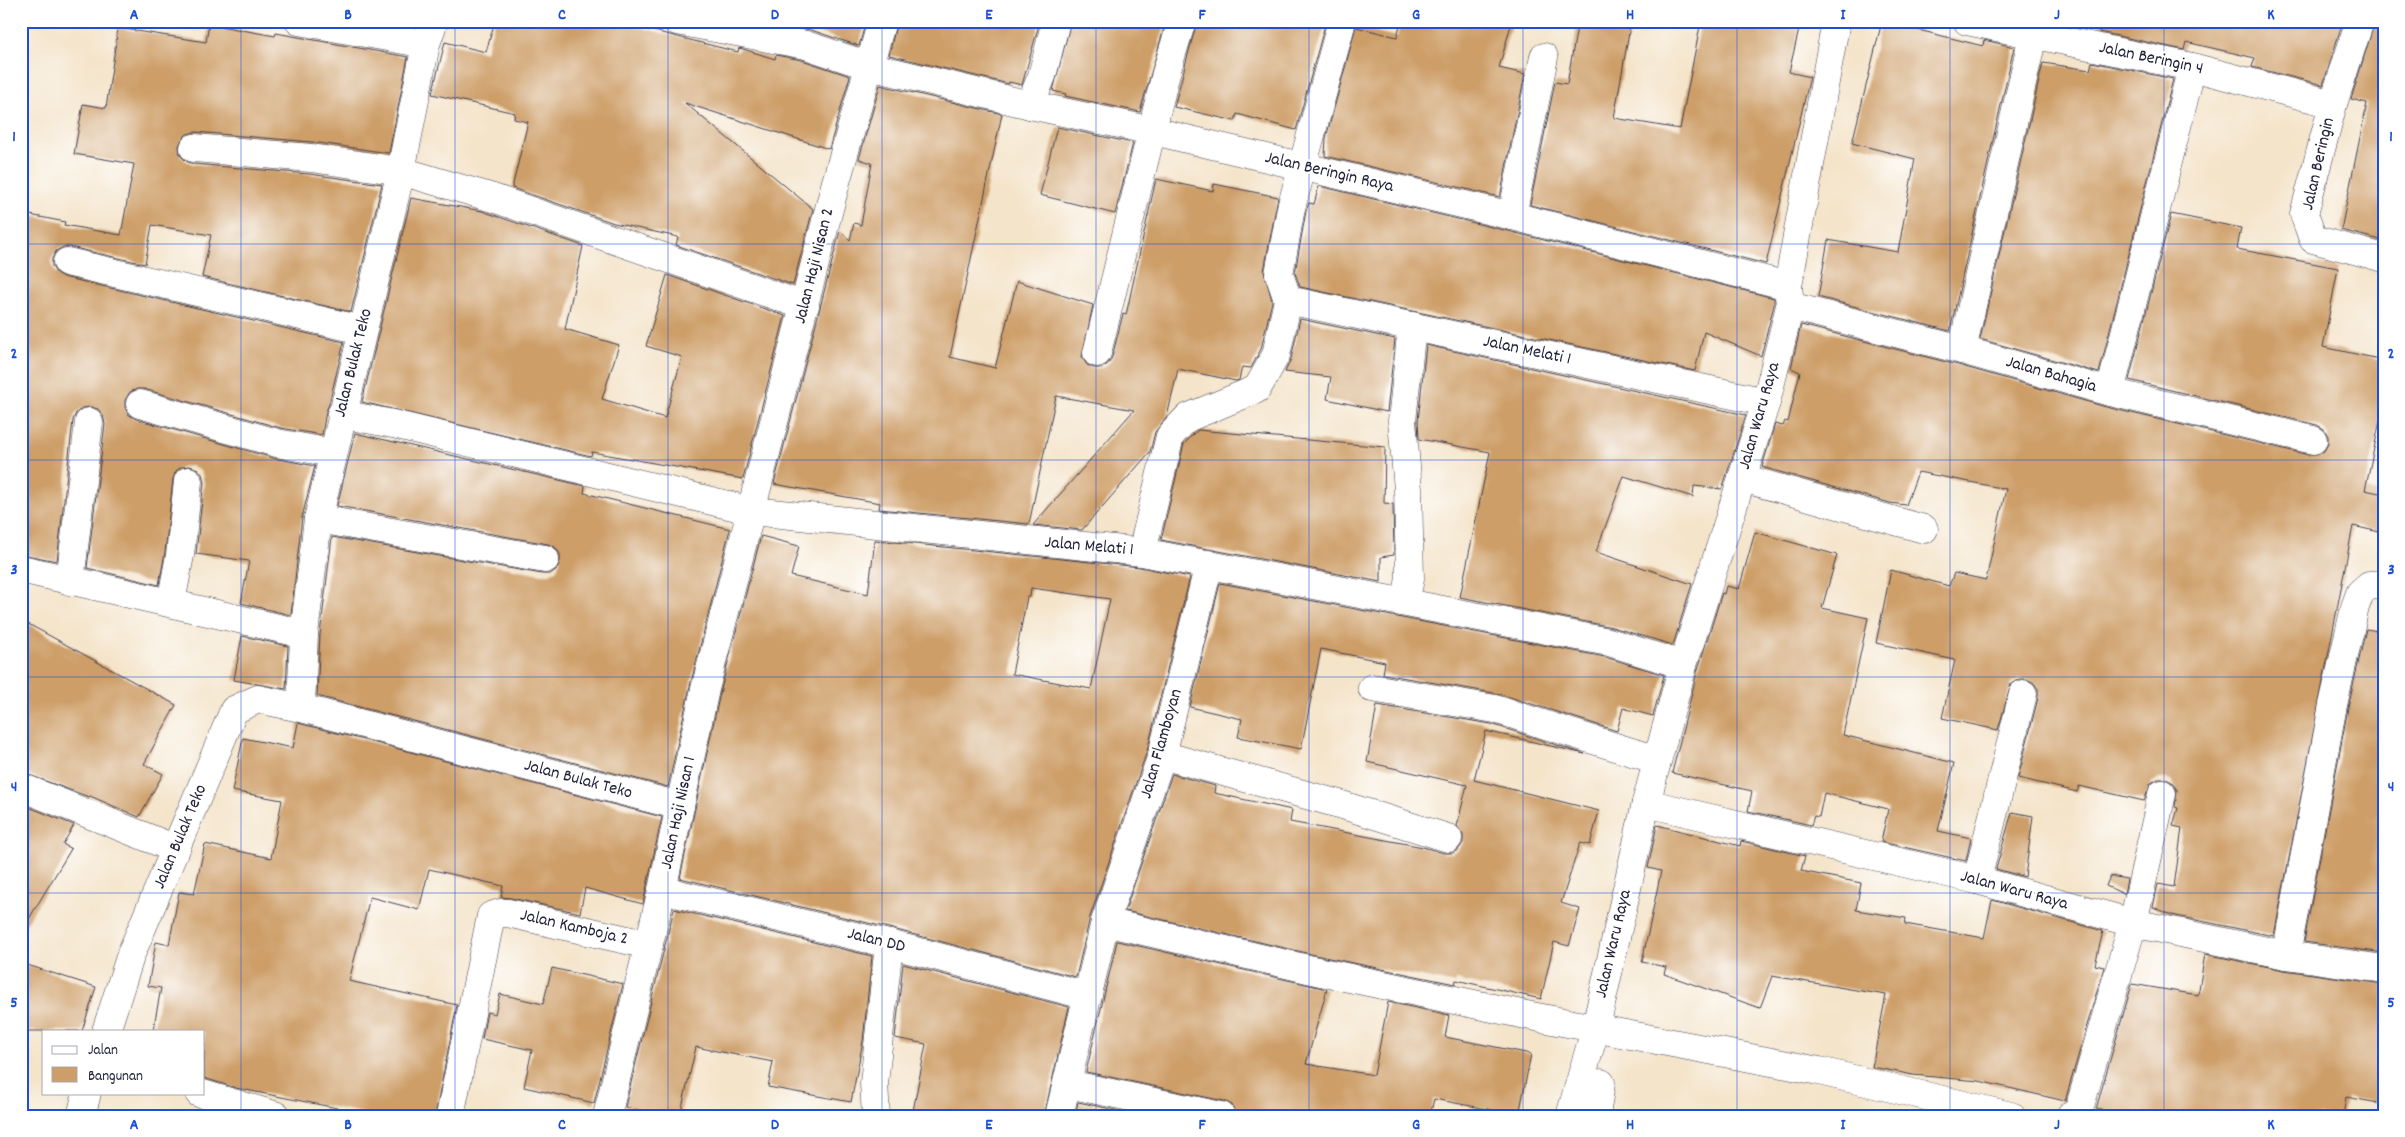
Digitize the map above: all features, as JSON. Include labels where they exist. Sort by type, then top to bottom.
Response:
[{"type":"street","points":[[299,21],[430,33]]},
{"type":"street","name":"Jalan Beringin Raya","points":[[677,21],[806,45],[869,66],[1030,105],[1153,131],[1512,216],[1789,296]]},
{"type":"street","name":"Jalan Haji Nisan 2","points":[[753,512],[805,306],[882,21]]},
{"type":"street","points":[[1030,105],[1042,76],[1056,21]]},
{"type":"street","points":[[1097,353],[1166,73],[1182,21]]},
{"type":"street","points":[[1288,300],[1279,274],[1301,167],[1342,21]]},
{"type":"street","name":"Jalan Waru Raya","points":[[1570,1116],[1596,1027],[1646,803],[1684,665],[1766,402],[1789,296],[1836,21]]},
{"type":"street","name":"Jalan Beringin 4","points":[[1967,21],[2192,67],[2333,104]]},
{"type":"street","points":[[2333,104],[2360,21]]},
{"type":"street","name":"Jalan Bulak Teko","points":[[301,708],[304,634],[318,519],[341,414],[401,171],[430,33]]},
{"type":"street","points":[[1962,350],[2033,35]]},
{"type":"street","points":[[1512,216],[1544,57]]},
{"type":"street","points":[[2110,392],[2192,67]]},
{"type":"street","name":"Jalan Beringin","points":[[2333,104],[2304,214],[2313,239],[2384,258]]},
{"type":"street","points":[[194,148],[310,158],[401,171],[493,198],[805,306]]},
{"type":"street","points":[[67,262],[362,330]]},
{"type":"street","name":"Jalan Bahagia","points":[[1789,296],[1962,350],[2110,392],[2313,440]]},
{"type":"street","name":"Jalan Melati 1","points":[[341,414],[402,426],[753,512],[1142,552],[1170,436],[1187,418],[1257,389],[1276,355],[1288,300],[1766,402]]},
{"type":"street","points":[[1405,602],[1410,579],[1408,489],[1402,421],[1412,326]]},
{"type":"street","points":[[140,404],[277,443],[332,453]]},
{"type":"street","points":[[70,581],[89,422]]},
{"type":"street","points":[[1742,478],[1924,529]]},
{"type":"street","points":[[171,603],[180,555],[188,481]]},
{"type":"street","name":"Jalan Haji Nisan 1","points":[[606,1116],[662,890],[706,689],[753,512]]},
{"type":"street","points":[[318,519],[545,559]]},
{"type":"street","points":[[1142,552],[1609,642],[1684,665]]},
{"type":"street","name":"Jalan Flamboyan","points":[[1060,1116],[1104,922],[1162,755],[1209,564]]},
{"type":"street","points":[[21,569],[304,634]]},
{"type":"street","points":[[2286,955],[2332,705],[2355,607],[2360,593],[2369,585],[2384,585]]},
{"type":"street","points":[[1372,688],[1495,709],[1658,760]]},
{"type":"street","points":[[1977,880],[2023,694]]},
{"type":"street","name":"Jalan Bulak Teko","points":[[106,1030],[131,954],[234,710],[258,699],[301,708],[680,806]]},
{"type":"street","points":[[1162,755],[1339,804],[1448,838]]},
{"type":"street","points":[[21,787],[176,849]]},
{"type":"street","points":[[2070,1116],[2078,1113],[2133,923],[2162,794]]},
{"type":"street","name":"Jalan Waru Raya","points":[[1646,803],[1977,880],[2133,923],[2286,955],[2384,969]]},
{"type":"street","name":"Jalan DD","points":[[662,890],[889,944],[1088,996]]},
{"type":"street","name":"Jalan Kamboja 2","points":[[450,1116],[491,916],[500,913],[649,945]]},
{"type":"street","points":[[1104,922],[1321,972],[1526,1015],[1819,1071],[2010,1116]]},
{"type":"street","points":[[876,1116],[874,1083],[889,944]]},
{"type":"street","points":[[1596,1116],[1601,1083]]},
{"type":"street","points":[[1068,1084],[1213,1115]]},
{"type":"street","points":[[81,1116],[87,1094]]},
{"type":"street","points":[[202,1094],[277,1116]]},
{"type":"building","points":[[495,21],[614,21],[738,52],[739,48],[775,59],[776,55],[802,60],[850,76],[829,149],[685,103],[813,209],[793,285],[676,245],[678,237],[614,223],[512,188],[528,122],[514,119],[515,113],[432,94],[445,42],[486,52]]},
{"type":"building","points":[[785,21],[866,21],[859,46],[811,30],[784,25]]},
{"type":"building","points":[[897,21],[1040,21],[1022,85],[1009,82],[1009,84],[889,55]]},
{"type":"building","points":[[1071,21],[1166,21],[1140,112],[1065,96],[1066,94],[1053,91]]},
{"type":"building","points":[[1197,21],[1326,21],[1296,130],[1237,114],[1235,121],[1174,107]]},
{"type":"building","points":[[1401,21],[1512,21],[1499,68],[1525,74],[1500,197],[1325,156],[1326,138],[1356,27],[1397,37]]},
{"type":"building","points":[[1578,21],[1631,21],[1614,118],[1680,129],[1701,21],[1801,21],[1789,72],[1810,77],[1766,264],[1530,205],[1555,82],[1567,84]]},
{"type":"building","points":[[1882,21],[1983,46],[1984,40],[2014,47],[1950,331],[1818,297],[1828,240],[1898,252],[1915,159],[1852,143]]},
{"type":"building","points":[[2102,21],[2343,21],[2323,85],[2252,67],[2255,58],[2186,42],[2184,50],[2099,32]]},
{"type":"building","points":[[2375,21],[2384,21],[2384,241],[2341,230],[2367,103],[2351,99]]},
{"type":"building","points":[[209,24],[275,36],[276,33],[408,57],[389,153],[312,142],[195,132],[187,134],[179,146],[180,155],[186,161],[193,164],[309,174],[382,184],[351,312],[202,277],[211,235],[152,225],[145,264],[70,247],[63,247],[56,251],[52,259],[52,266],[56,273],[63,277],[344,342],[326,411],[322,435],[281,428],[144,389],[130,392],[125,400],[128,414],[136,419],[273,458],[315,466],[302,517],[291,615],[241,603],[249,561],[196,554],[204,482],[202,474],[198,469],[190,466],[181,467],[176,471],[173,479],[165,553],[159,585],[87,568],[105,424],[103,415],[98,409],[91,407],[82,408],[76,413],[73,420],[57,561],[21,554],[21,231],[25,214],[65,222],[64,225],[121,235],[134,164],[74,154],[83,104],[106,108],[118,28],[206,42]]},
{"type":"building","points":[[2092,62],[2173,79],[2099,373],[1980,339],[2043,63],[2090,70]]},
{"type":"building","points":[[880,85],[1002,114],[950,357],[995,368],[1017,281],[1093,305],[1082,357],[1087,365],[1094,368],[1102,368],[1109,363],[1112,357],[1123,314],[1126,315],[1156,179],[1213,191],[1214,184],[1278,197],[1264,271],[1272,301],[1261,349],[1251,368],[1242,367],[1239,380],[1236,381],[1178,369],[1167,417],[1155,432],[1150,452],[1082,530],[1033,525],[1134,410],[1056,396],[1029,524],[879,509],[880,503],[774,484],[840,231],[850,240],[854,223],[861,225],[872,163],[859,159]]},
{"type":"building","points":[[1057,127],[1133,143],[1115,214],[1040,195]]},
{"type":"building","points":[[1319,186],[1774,298],[1774,305],[1761,356],[1704,332],[1695,371],[1300,287],[1295,273],[1306,211],[1309,203],[1314,204]]},
{"type":"building","points":[[411,198],[482,211],[583,246],[565,329],[619,345],[602,399],[665,418],[682,357],[646,346],[667,275],[785,316],[743,479],[592,452],[591,456],[362,402]]},
{"type":"building","points":[[2171,214],[2241,228],[2237,249],[2338,268],[2323,347],[2384,360],[2384,402],[2365,490],[2384,494],[2384,533],[2353,526],[2274,936],[2172,915],[2153,907],[2158,884],[2174,887],[2182,828],[2173,826],[2178,808],[2175,807],[2177,790],[2172,782],[2166,779],[2158,779],[2151,783],[2144,801],[2079,786],[2077,792],[2018,778],[2038,698],[2038,689],[2033,682],[2019,679],[2011,684],[1998,730],[1942,718],[1955,660],[1876,643],[1891,570],[1949,586],[1954,573],[1986,580],[2006,489],[1918,472],[1906,505],[1890,503],[1762,467],[1775,424],[1783,426],[1785,421],[1788,422],[1800,372],[1791,368],[1801,325],[1958,365],[2106,407],[2309,455],[2317,455],[2324,451],[2328,444],[2328,436],[2324,429],[2317,425],[2129,380]]},
{"type":"building","points":[[1300,319],[1395,339],[1387,412],[1327,399],[1331,377],[1285,372],[1291,359]]},
{"type":"building","points":[[1426,345],[1746,415],[1722,489],[1694,486],[1693,497],[1624,476],[1596,552],[1692,584],[1673,645],[1612,627],[1460,597],[1490,452],[1419,439],[1418,421]]},
{"type":"building","points":[[1198,430],[1385,447],[1384,503],[1393,504],[1394,555],[1381,557],[1381,582],[1161,540],[1184,444]]},
{"type":"building","points":[[355,433],[585,486],[584,493],[730,529],[690,686],[668,787],[317,696],[320,635],[332,537],[542,574],[550,574],[557,569],[560,561],[560,554],[555,547],[548,544],[337,506]]},
{"type":"building","points":[[1755,532],[1837,555],[1822,608],[1868,618],[1843,735],[1954,763],[1938,831],[1971,838],[1966,861],[1881,842],[1888,809],[1824,793],[1819,817],[1814,816],[1811,825],[1748,811],[1752,791],[1672,773],[1698,669],[1722,593],[1724,594],[1726,586],[1739,589]]},
{"type":"building","points":[[761,536],[799,546],[791,576],[868,594],[875,540],[1140,567],[1190,577],[1147,751],[1090,917],[1076,977],[893,929],[680,878],[720,693]],"holes":[[[1031,588],[1110,599],[1091,689],[1012,674],[1027,597],[1030,597]]]},
{"type":"building","points":[[1220,583],[1605,657],[1664,675],[1653,716],[1623,708],[1617,731],[1500,694],[1383,674],[1385,662],[1321,649],[1301,749],[1238,737],[1242,719],[1190,707]]},
{"type":"building","points":[[21,620],[176,705],[144,764],[163,774],[139,817],[90,796],[21,772]]},
{"type":"building","points":[[2366,629],[2384,632],[2384,953],[2304,942],[2348,708]]},
{"type":"building","points":[[242,636],[288,646],[286,689],[234,680]]},
{"type":"building","points":[[1377,705],[1491,724],[1585,754],[1486,731],[1474,780],[1599,811],[1590,845],[1580,843],[1561,903],[1580,909],[1569,946],[1554,942],[1541,999],[1456,980],[1455,984],[1324,957],[1125,911],[1172,774],[1215,786],[1214,793],[1292,810],[1290,822],[1423,847],[1444,853],[1452,853],[1458,850],[1463,843],[1463,835],[1457,826],[1467,785],[1367,762]]},
{"type":"building","points":[[298,723],[662,817],[643,904],[585,888],[580,913],[501,897],[503,886],[429,869],[419,910],[370,897],[349,981],[457,1005],[435,1116],[377,1116],[236,1088],[205,1078],[205,1030],[153,1030],[161,988],[148,986],[156,942],[169,945],[179,892],[194,894],[205,844],[271,858],[282,800],[232,791],[243,738],[293,748]]},
{"type":"building","points":[[21,804],[74,825],[63,844],[71,849],[21,932]]},
{"type":"building","points":[[2012,812],[2033,816],[2025,877],[1996,869]]},
{"type":"building","points":[[1657,825],[1740,846],[1741,841],[1805,856],[1801,871],[1861,883],[1856,910],[1906,918],[1905,924],[1984,938],[1992,900],[2103,931],[2095,965],[2104,967],[2065,1101],[1979,1081],[1913,1075],[1872,1067],[1886,995],[1772,976],[1760,1008],[1664,974],[1666,967],[1642,962],[1661,871],[1648,868]]},
{"type":"building","points":[[2110,876],[2127,879],[2124,894],[2106,886]]},
{"type":"building","points":[[674,909],[872,956],[863,1041],[851,1102],[768,1087],[773,1062],[696,1047],[680,1116],[665,1116],[625,1107]]},
{"type":"building","points":[[1117,941],[1327,989],[1306,1064],[1374,1075],[1388,1002],[1449,1015],[1445,1037],[1531,1054],[1519,1115],[1434,1099],[1430,1116],[1236,1116],[1232,1105],[1224,1101],[1086,1072]]},
{"type":"building","points":[[2205,954],[2284,970],[2384,984],[2384,1104],[2346,1097],[2343,1116],[2108,1116],[2109,1112],[2096,1109],[2132,984],[2198,995]]},
{"type":"building","points":[[21,963],[96,987],[82,1030],[21,1031]]},
{"type":"building","points":[[903,964],[1069,1007],[1044,1116],[912,1116],[926,1044],[895,1038]]},
{"type":"building","points":[[552,968],[623,984],[594,1103],[524,1087],[532,1050],[482,1039],[487,1012],[495,1014],[500,994],[543,1004]]},
{"type":"building","points":[[1078,1102],[1143,1116],[1075,1116]]}]
